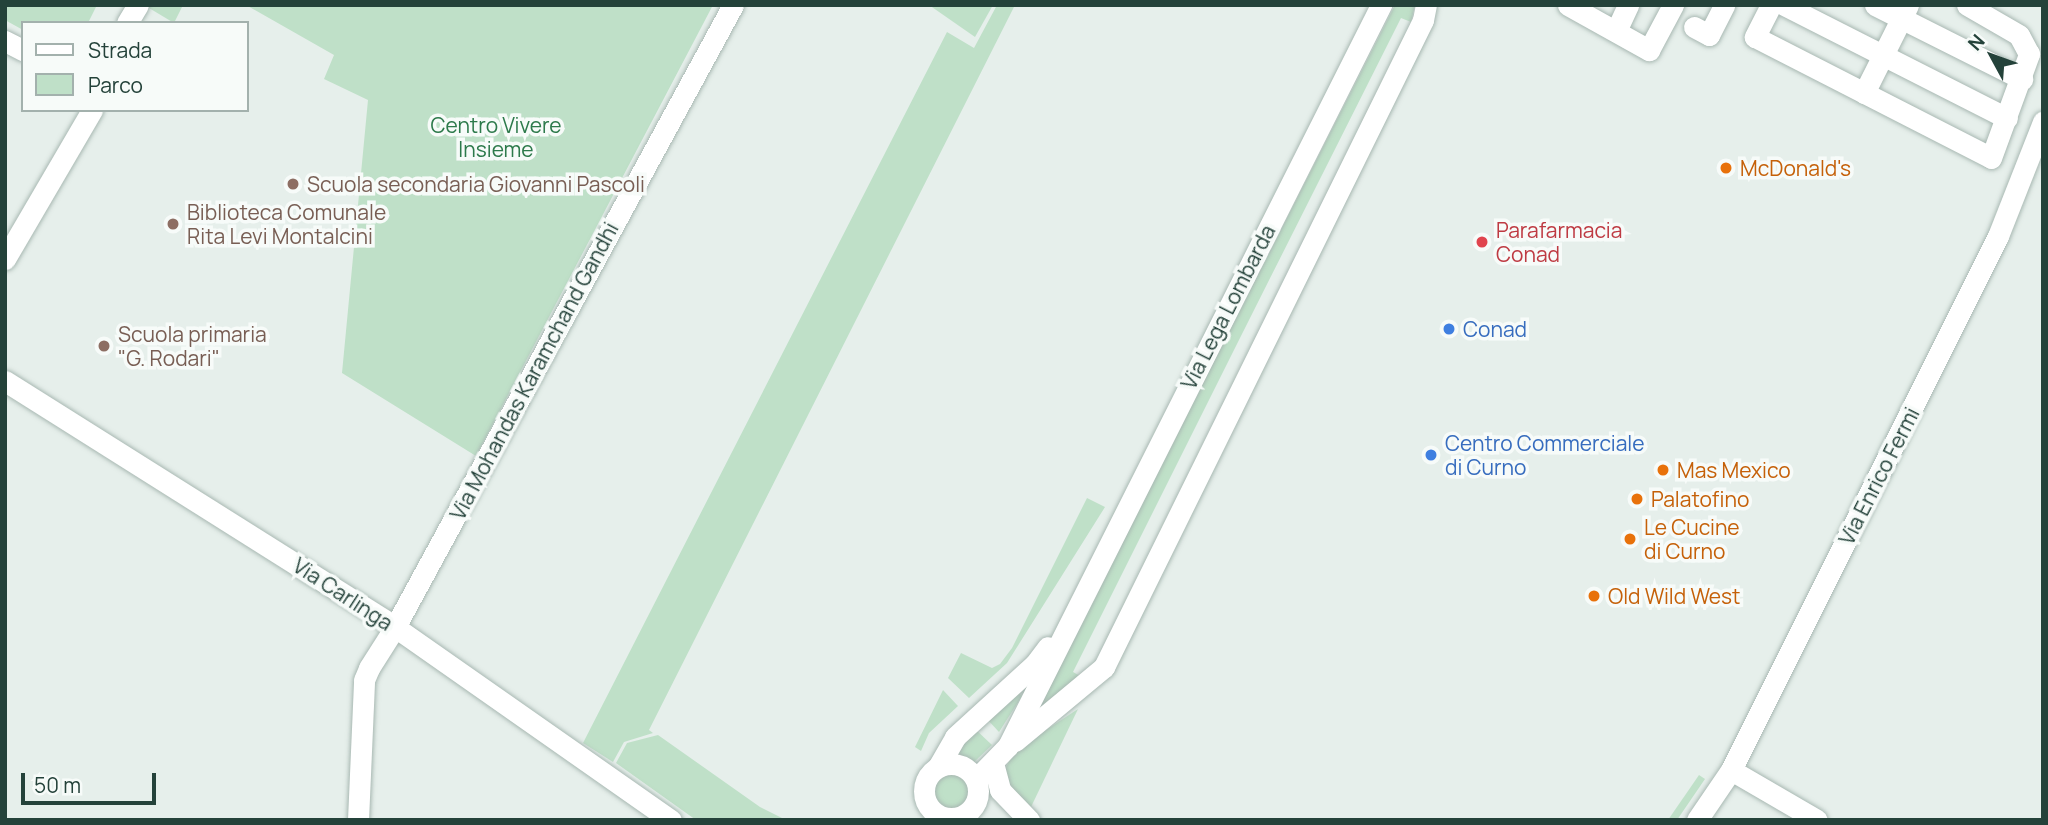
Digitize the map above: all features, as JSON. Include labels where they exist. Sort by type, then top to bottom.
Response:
[{"type":"street","name":"Via Lega Lombarda","points":[[1076,608],[1035,664],[955,737],[924,786],[920,811],[943,818],[970,818],[977,786],[1008,746],[1381,5]]},
{"type":"street","points":[[1008,746],[1104,667],[1423,20],[1426,5]]},
{"type":"street","points":[[1568,5],[1650,50],[1673,5]]},
{"type":"street","points":[[1616,31],[1628,5]]},
{"type":"street","points":[[1694,27],[1709,35],[1724,5]]},
{"type":"street","points":[[1771,5],[1755,37],[1991,158],[2029,54],[2019,35],[1967,5]]},
{"type":"street","points":[[1784,5],[2007,118]]},
{"type":"street","points":[[1875,5],[1905,12],[2022,79]]},
{"type":"street","name":"Via Mohandas Karamchand Gandhi","points":[[358,820],[364,680],[395,628],[731,6]]},
{"type":"street","points":[[1864,93],[1905,12]]},
{"type":"street","points":[[5,41],[21,49]]},
{"type":"street","points":[[5,260],[91,112]]},
{"type":"street","name":"Via Enrico Fermi","points":[[1697,820],[1731,770],[1998,236],[2043,122]]},
{"type":"street","name":"Via Carlinga","points":[[5,381],[395,628],[671,820]]},
{"type":"street","points":[[993,763],[1000,790],[1029,820]]},
{"type":"street","points":[[938,767],[955,764],[1016,820]]},
{"type":"street","points":[[1731,770],[1817,820]]},
{"type":"green space","points":[[5,5],[97,5],[89,21],[21,21],[21,29],[5,20]]},
{"type":"green space","points":[[144,5],[183,5],[175,21]]},
{"type":"green space","name":"Centro Vivere Insieme","points":[[246,5],[713,5],[476,456],[342,373],[368,100],[324,79],[334,55]]},
{"type":"green space","points":[[929,5],[993,5],[975,37]]},
{"type":"green space","points":[[997,5],[1015,5],[649,730],[653,733],[624,742],[613,762],[583,743],[947,32],[974,48]]},
{"type":"green space","points":[[1395,5],[1415,5],[1411,22],[1401,18],[1243,332],[1073,672],[1082,677],[1035,715]]},
{"type":"green space","points":[[1087,498],[1105,507],[1007,663],[969,698],[948,678],[961,653],[992,668],[1000,664],[1012,648]]},
{"type":"green space","points":[[943,690],[958,706],[929,733],[921,751],[915,747]]},
{"type":"green space","points":[[1017,692],[1022,696],[999,732],[986,718]]},
{"type":"green space","points":[[1078,709],[1031,807],[1001,778],[1014,751]]},
{"type":"green space","points":[[974,728],[992,745],[973,763],[965,761],[956,749]]},
{"type":"green space","points":[[658,735],[760,807],[786,820],[696,820],[616,763],[627,743]]},
{"type":"green space","points":[[951,771],[959,772],[965,777],[970,783],[970,799],[965,805],[959,810],[951,811],[943,810],[937,805],[932,799],[931,791],[932,783],[937,777],[943,772]]},
{"type":"green space","points":[[1699,775],[1705,779],[1677,820],[1668,820]]},
{"type":"place","name":"McDonald's","points":[[1726,168]]},
{"type":"place","name":"Scuola secondaria Giovanni Pascoli","points":[[293,184]]},
{"type":"place","name":"Biblioteca Comunale Rita Levi Montalcini","points":[[173,224]]},
{"type":"place","name":"Parafarmacia Conad","points":[[1482,242]]},
{"type":"place","name":"Conad","points":[[1449,329]]},
{"type":"place","name":"Scuola primaria \"G. Rodari\"","points":[[104,346]]},
{"type":"place","name":"Centro Commerciale di Curno","points":[[1431,455]]},
{"type":"place","name":"Mas Mexico","points":[[1663,470]]},
{"type":"place","name":"Palatofino","points":[[1637,499]]},
{"type":"place","name":"Le Cucine di Curno","points":[[1630,539]]},
{"type":"place","name":"Old Wild West","points":[[1594,596]]}]
